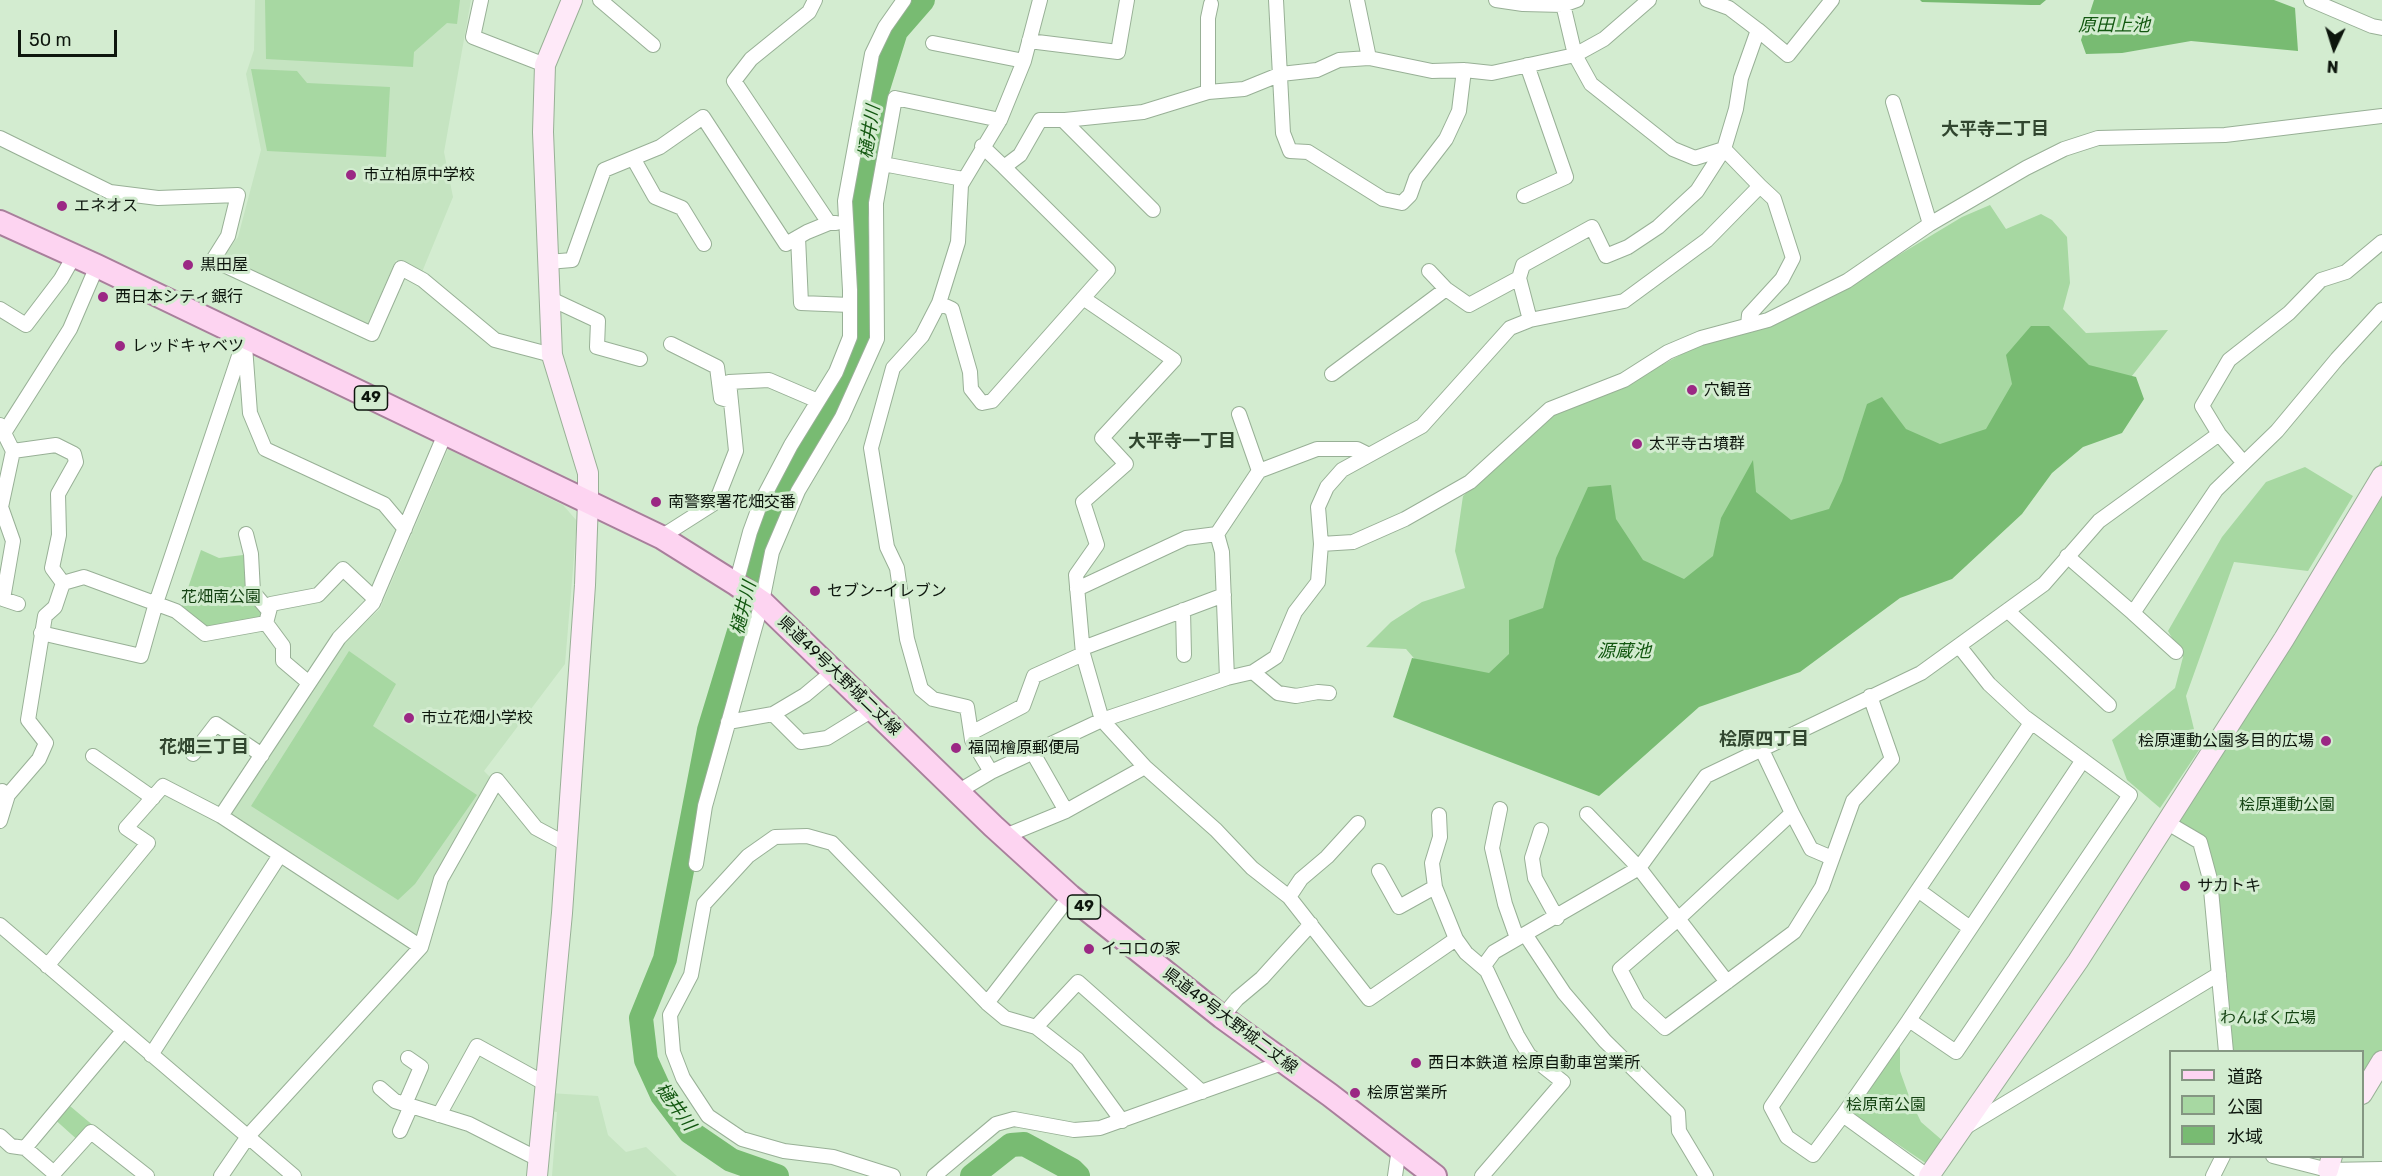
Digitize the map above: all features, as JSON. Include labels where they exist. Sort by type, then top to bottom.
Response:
[{"type":"main road","name":"県道49号大野城二丈線","points":[[0,222],[97,266],[588,501],[661,537],[736,584],[762,602],[835,670],[1005,836],[1070,896],[1222,1017],[1435,1176]]},
{"type":"street","points":[[481,0],[473,37],[545,65]]},
{"type":"street","points":[[380,1088],[395,1101],[469,1124],[537,1167],[566,844],[588,501],[588,474],[552,355],[543,132],[545,65],[572,0]]},
{"type":"street","points":[[600,0],[653,45]]},
{"type":"street","points":[[815,0],[809,12],[751,59],[734,81],[829,223]]},
{"type":"street","points":[[736,584],[750,531],[761,502],[791,445],[836,372],[850,337],[845,201],[872,54],[885,27],[904,0]]},
{"type":"street","points":[[991,772],[972,740],[967,707],[933,699],[921,689],[907,639],[897,568],[887,547],[871,448],[893,368],[922,336],[939,303],[958,242],[957,222],[963,179],[1000,120],[1024,62],[1040,0]]},
{"type":"street","points":[[1029,41],[1118,52],[1126,0]]},
{"type":"street","points":[[1276,0],[1284,133],[1290,151],[1308,152],[1383,199],[1402,203],[1410,195],[1416,178],[1446,139],[1459,111],[1464,70]]},
{"type":"street","points":[[1357,0],[1369,58]]},
{"type":"street","points":[[1496,0],[1523,4],[1578,0]]},
{"type":"street","points":[[1004,167],[1020,155],[1040,120],[1143,112],[1208,92],[1244,89],[1281,74],[1317,70],[1340,60],[1369,58],[1432,71],[1464,70],[1492,74],[1575,55],[1604,39],[1649,0]]},
{"type":"street","points":[[1707,0],[1729,8],[1788,56],[1832,0]]},
{"type":"street","points":[[2311,0],[2372,26],[2382,28]]},
{"type":"street","points":[[1562,2],[1575,55],[1591,84],[1673,149],[1695,158],[1724,149]]},
{"type":"street","points":[[1208,92],[1208,18],[1211,4]]},
{"type":"street","points":[[1530,320],[1519,278],[1523,265],[1592,227],[1606,256],[1659,227],[1697,191],[1724,149],[1736,109],[1741,78],[1758,30]]},
{"type":"street","points":[[933,44],[1024,62]]},
{"type":"street","points":[[1524,196],[1566,177],[1527,65]]},
{"type":"street","points":[[696,864],[705,806],[762,602],[772,552],[798,490],[842,417],[877,339],[876,203],[895,98],[1000,120]]},
{"type":"street","points":[[1893,102],[1930,224]]},
{"type":"street","points":[[1321,544],[1353,542],[1405,519],[1470,482],[1550,409],[1624,380],[1668,352],[1701,338],[1768,320],[1847,281],[1930,224],[2026,168],[2064,149],[2098,138],[2225,135],[2382,116]]},
{"type":"street","points":[[548,262],[572,260],[604,170],[660,147],[703,117],[786,244],[829,223],[846,223]]},
{"type":"street","points":[[1063,120],[1153,210]]},
{"type":"street","points":[[0,138],[110,192],[158,198],[238,195],[228,236],[213,260],[372,334],[401,268],[423,280],[495,340],[552,355]]},
{"type":"street","points":[[939,303],[952,309],[970,372],[971,389],[982,403],[992,401],[1108,270],[982,146]]},
{"type":"street","points":[[1724,149],[1774,199],[1792,258],[1782,279],[1749,315],[1748,325]]},
{"type":"street","points":[[633,158],[655,197],[682,208],[704,244]]},
{"type":"street","points":[[883,164],[963,179]]},
{"type":"street","points":[[959,791],[991,772],[1102,720],[1227,678],[1253,672],[1276,657],[1295,612],[1318,582],[1321,544],[1318,507],[1327,487],[1342,470],[1422,426],[1510,328],[1530,320],[1624,301],[1707,240],[1760,186]]},
{"type":"street","points":[[798,237],[801,303],[850,305]]},
{"type":"street","points":[[2243,462],[2219,434],[2202,406],[2229,360],[2289,313],[2321,280],[2346,272],[2382,242]]},
{"type":"street","points":[[0,309],[26,325],[61,279],[74,256]]},
{"type":"street","points":[[18,604],[2,598],[13,542],[1,507],[13,451],[2,429],[70,329],[97,266]]},
{"type":"street","points":[[1429,271],[1446,289],[1469,305],[1519,278]]},
{"type":"street","points":[[1332,374],[1446,289]]},
{"type":"street","points":[[1083,298],[1174,360],[1102,438],[1126,464],[1083,502],[1096,545],[1076,575],[1077,589],[1083,651],[1102,720],[1145,767],[1216,831],[1252,868],[1289,897],[1369,999],[1456,939]]},
{"type":"street","points":[[551,299],[597,321],[597,347],[639,359]]},
{"type":"street","points":[[2133,614],[2216,490],[2277,431],[2337,359],[2382,310]]},
{"type":"street","points":[[245,338],[250,413],[266,449],[384,504],[405,529]]},
{"type":"street","points":[[41,633],[141,656],[156,603],[245,338]]},
{"type":"street","points":[[671,344],[717,367],[721,398],[731,401]]},
{"type":"street","points":[[661,537],[716,502],[736,451],[729,382],[769,380],[818,401]]},
{"type":"street","points":[[1239,414],[1259,471]]},
{"type":"street","points":[[222,816],[339,638],[375,599],[445,434]]},
{"type":"street","points":[[1483,967],[1494,952],[1557,918],[1639,868],[1706,776],[1921,673],[2044,584],[2098,521],[2219,434]]},
{"type":"street","points":[[13,451],[56,445],[74,454],[76,462],[58,494],[59,535],[52,568],[63,584]]},
{"type":"street","points":[[1077,589],[1186,538],[1217,534],[1259,471],[1317,449],[1357,449],[1369,455]]},
{"type":"street","points":[[1843,1115],[1928,1176],[1964,1128],[2078,961],[2284,639],[2382,476]]},
{"type":"street","points":[[246,534],[251,554],[253,592],[283,646],[283,662],[309,683]]},
{"type":"street","points":[[1217,534],[1222,552],[1227,678]]},
{"type":"street","points":[[2067,556],[2176,652]]},
{"type":"street","points":[[267,617],[271,604],[318,595],[343,569],[375,599]]},
{"type":"street","points":[[63,584],[84,577],[176,611],[205,634],[267,617]]},
{"type":"street","points":[[0,821],[4,793],[39,759],[46,743],[28,720],[45,616],[55,607],[63,584]]},
{"type":"street","points":[[971,732],[1023,706],[1034,676],[1083,651],[1224,595]]},
{"type":"street","points":[[1183,610],[1184,655]]},
{"type":"street","points":[[2008,611],[2109,705]]},
{"type":"street","points":[[1959,646],[1989,684],[2031,723],[1771,1107],[1787,1137],[1813,1155],[1909,1020],[2083,760]]},
{"type":"street","points":[[728,722],[773,714],[805,695],[835,670]]},
{"type":"street","points":[[1253,672],[1278,693],[1296,696],[1318,692],[1329,693]]},
{"type":"street","points":[[1792,813],[1677,920],[1620,969],[1638,1003],[1665,1028],[1794,932],[1822,887],[1853,801],[1892,759],[1870,696]]},
{"type":"street","points":[[773,714],[801,742],[827,738],[874,709]]},
{"type":"street","points":[[1909,1020],[1956,1052],[2130,795],[2026,718]]},
{"type":"street","points":[[193,754],[216,724],[262,755]]},
{"type":"street","points":[[1761,748],[1811,849],[1832,858]]},
{"type":"street","points":[[1034,753],[1066,811]]},
{"type":"street","points":[[93,756],[153,798]]},
{"type":"street","points":[[1005,836],[1066,811],[1145,767]]},
{"type":"street","points":[[221,1176],[249,1135],[420,947],[441,879],[497,780],[536,828],[566,844]]},
{"type":"street","points":[[47,966],[148,843],[126,828],[163,786],[222,816],[420,947]]},
{"type":"street","points":[[1500,809],[1492,848],[1505,904],[1521,936],[1564,993],[1605,1041],[1678,1113],[1679,1131],[1706,1176]]},
{"type":"street","points":[[1587,814],[1639,868],[1677,920],[1727,981]]},
{"type":"street","points":[[1439,815],[1440,837],[1432,864],[1435,887],[1456,939],[1487,971],[1529,1055],[1563,1082],[1482,1176]]},
{"type":"street","points":[[2166,822],[2200,842],[2210,879],[2226,1050]]},
{"type":"street","points":[[1289,897],[1301,879],[1327,857],[1358,823]]},
{"type":"street","points":[[1541,830],[1532,858],[1535,878],[1557,918]]},
{"type":"street","points":[[893,1176],[833,1157],[784,1151],[742,1139],[708,1116],[683,1078],[673,1052],[669,1015],[691,975],[704,904],[748,856],[776,837],[807,836],[832,843],[987,1003],[1005,1018],[1036,1027],[1077,1059],[1122,1121]]},
{"type":"street","points":[[151,1055],[280,855]]},
{"type":"street","points":[[1379,871],[1399,907],[1435,887]]},
{"type":"street","points":[[1918,890],[1970,928]]},
{"type":"street","points":[[987,1003],[1070,896]]},
{"type":"street","points":[[1222,1017],[1237,999],[1262,978],[1311,924]]},
{"type":"street","points":[[0,925],[151,1055],[249,1135],[294,1176]]},
{"type":"street","points":[[1964,1128],[2218,974]]},
{"type":"street","points":[[1036,1027],[1078,982],[1202,1092]]},
{"type":"street","points":[[25,1148],[123,1031]]},
{"type":"street","points":[[439,1115],[477,1046],[543,1083]]},
{"type":"street","points":[[400,1131],[421,1067],[408,1058]]},
{"type":"street","points":[[2364,1091],[2382,1061]]},
{"type":"street","points":[[934,1176],[996,1124],[1014,1119],[1074,1130],[1100,1128],[1285,1062]]},
{"type":"street","points":[[0,1136],[11,1146],[25,1148],[53,1175],[91,1132],[147,1176]]},
{"type":"street","points":[[1395,1176],[1399,1148]]},
{"type":"street","points":[[2213,1176],[2222,1158]]},
{"type":"street","points":[[2282,1158],[2329,1168],[2382,1169]]},
{"type":"shaded area","name":"市立柏原中学校","points":[[255,0],[471,0],[444,152],[453,197],[422,272],[396,260],[367,326],[224,256],[238,237],[261,150],[246,74],[254,50]]},
{"type":"shaded area","name":"市立花畑小学校","points":[[448,449],[563,505],[577,521],[565,664],[484,771],[491,778],[418,938],[228,815],[344,641],[380,609]]},
{"type":"shaded area","points":[[549,1093],[598,1096],[608,1135],[626,1152],[646,1147],[677,1176],[552,1176],[557,1112],[549,1111]]},
{"type":"green space","points":[[265,0],[460,0],[457,24],[447,23],[414,52],[413,67],[266,59]]},
{"type":"green space","points":[[251,69],[297,71],[307,83],[390,87],[386,157],[267,151]]},
{"type":"green space","points":[[1990,205],[2006,229],[2041,214],[2052,220],[2067,237],[2070,283],[2063,309],[2086,333],[2168,330],[2128,381],[2013,397],[1985,440],[1838,514],[1720,566],[1682,591],[1556,592],[1516,657],[1487,686],[1425,671],[1406,649],[1366,647],[1391,622],[1422,602],[1465,588],[1455,551],[1463,496],[1552,413],[1626,384],[1701,344],[1849,285],[1962,217]]},
{"type":"green space","name":"桧原運動公園","points":[[2382,460],[2382,1061],[2364,1092],[2364,1050],[2226,1050],[2200,842],[2166,822]]},
{"type":"green space","points":[[2305,467],[2353,496],[2308,571],[2234,562],[2186,696],[2199,750],[2160,808],[2127,780],[2112,740],[2175,688],[2183,657],[2168,631],[2222,537],[2266,482]]},
{"type":"green space","name":"花畑南公園","points":[[201,550],[219,558],[251,554],[253,592],[269,611],[266,623],[205,634],[179,614]]},
{"type":"green space","points":[[349,651],[396,684],[373,726],[477,795],[415,884],[398,900],[251,806]]},
{"type":"green space","name":"桧原南公園","points":[[1900,1045],[1900,1071],[1910,1099],[1921,1122],[1943,1141],[1927,1164],[1850,1112]]},
{"type":"green space","points":[[64,1101],[95,1127],[81,1143],[51,1116]]},
{"type":"water","points":[[1920,0],[2046,0],[2040,5],[2031,5],[1922,2]]},
{"type":"water","name":"原田上池","points":[[2094,0],[2274,0],[2295,8],[2298,51],[2191,41],[2122,53],[2086,54],[2081,40]]},
{"type":"water","name":"源蔵池","points":[[2031,326],[2049,326],[2089,365],[2136,377],[2144,399],[2122,433],[2083,447],[2052,473],[2022,514],[1952,579],[1900,598],[1800,672],[1699,707],[1599,796],[1393,717],[1412,658],[1489,673],[1509,654],[1509,620],[1543,608],[1556,558],[1588,487],[1611,485],[1616,519],[1643,560],[1684,579],[1713,556],[1721,518],[1753,460],[1756,492],[1791,520],[1829,509],[1842,481],[1867,404],[1882,397],[1906,429],[1940,444],[1986,429],[2012,384],[2006,355]]},
{"type":"waterway","name":"樋井川","points":[[777,1176],[731,1160],[690,1132],[662,1095],[646,1060],[641,1018],[665,959],[709,730],[744,615],[760,539],[840,394],[862,338],[856,217],[876,95],[896,31],[923,0]]},
{"type":"waterway","name":"樋井川","points":[[972,1176],[1011,1145],[1024,1144],[1072,1170],[1078,1176]]},
{"type":"place","name":"市立柏原中学校","points":[[351,175]]},
{"type":"place","name":"エネオス","points":[[62,206]]},
{"type":"place","name":"黒田屋","points":[[188,265]]},
{"type":"place","name":"西日本シティ銀行","points":[[103,297]]},
{"type":"place","name":"レッドキャベツ","points":[[120,346]]},
{"type":"place","name":"穴観音","points":[[1692,390]]},
{"type":"place","name":"太平寺古墳群","points":[[1637,444]]},
{"type":"place","name":"南警察署花畑交番","points":[[656,502]]},
{"type":"place","name":"セブン-イレブン","points":[[815,591]]},
{"type":"place","name":"市立花畑小学校","points":[[409,718]]},
{"type":"place","name":"桧原運動公園多目的広場","points":[[2326,741]]},
{"type":"place","name":"福岡檜原郵便局","points":[[956,748]]},
{"type":"place","name":"サカトキ","points":[[2185,886]]},
{"type":"place","name":"イコロの家","points":[[1089,949]]},
{"type":"place","name":"西日本鉄道 桧原自動車営業所","points":[[1416,1063]]},
{"type":"place","name":"桧原営業所","points":[[1355,1093]]},
{"type":"district","name":"大平寺二丁目","points":[[1995,130]]},
{"type":"district","name":"大平寺一丁目","points":[[1182,442]]},
{"type":"district","name":"桧原四丁目","points":[[1764,740]]},
{"type":"district","name":"花畑三丁目","points":[[204,748]]},
{"type":"park label","name":"わんぱく広場","points":[[2268,1018]]}]
